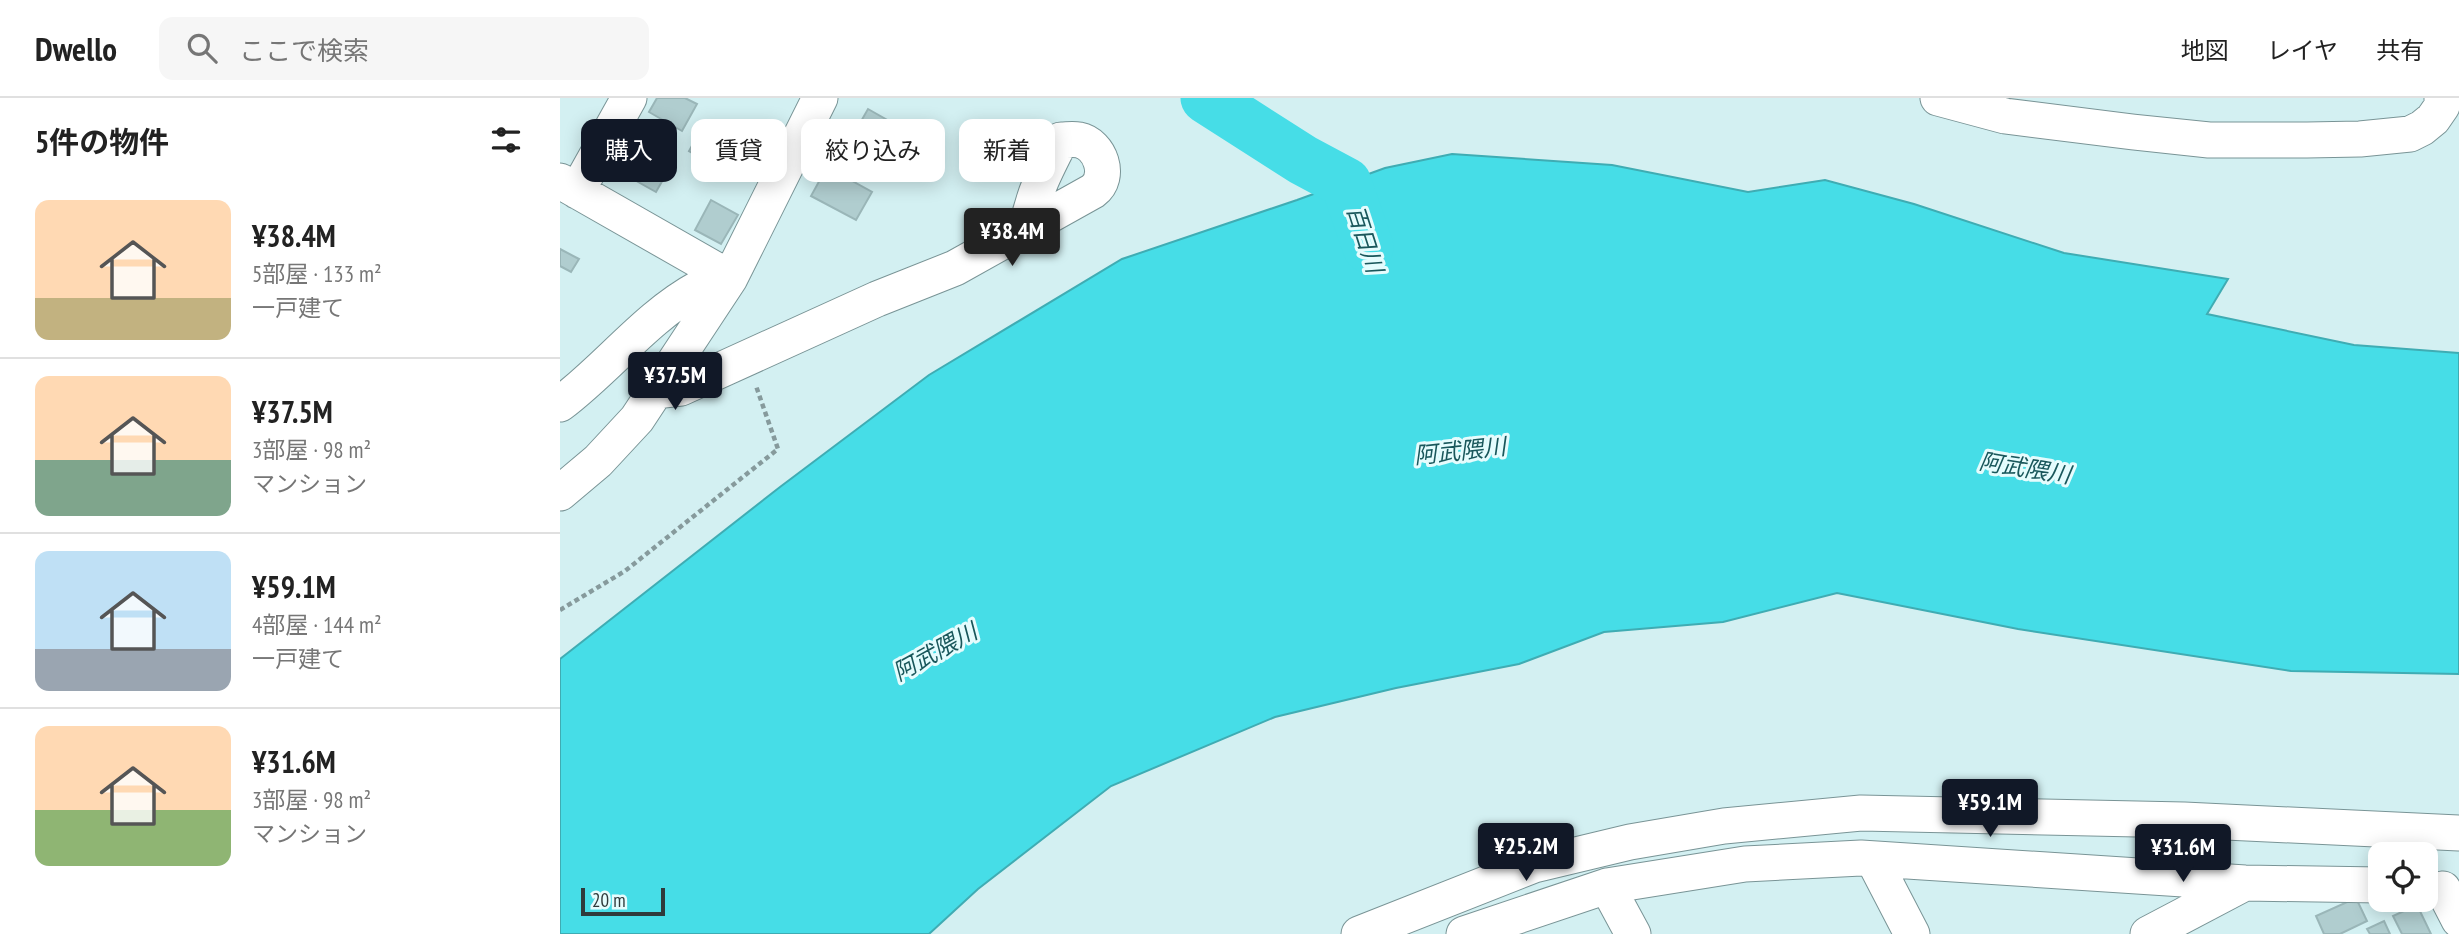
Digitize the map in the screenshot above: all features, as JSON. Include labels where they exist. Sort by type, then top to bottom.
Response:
[{"type":"street","points":[[629,98],[568,186],[730,278]]},
{"type":"street","points":[[560,493],[598,461],[629,428],[730,278],[820,98]]},
{"type":"street","points":[[1938,98],[2005,116],[2133,132],[2209,139],[2295,140],[2360,139],[2410,134],[2433,119],[2442,106],[2442,98]]},
{"type":"street","points":[[655,391],[681,388],[877,299],[955,268],[1027,228]]},
{"type":"street","points":[[560,404],[587,384],[644,328],[677,302],[701,287],[730,278]]},
{"type":"street","points":[[1373,931],[1534,865],[1630,842],[1724,826],[1861,813],[2184,820],[2459,833]]},
{"type":"street","points":[[1873,859],[1912,934]]},
{"type":"street","points":[[1464,934],[1607,886],[1745,864],[1873,859],[2245,883],[2368,885]]},
{"type":"street","points":[[2148,934],[2183,926],[2245,883]]},
{"type":"street","points":[[1607,886],[1633,934]]},
{"type":"street","points":[[2442,889],[2459,920]]},
{"type":"path","points":[[560,610],[625,571],[778,449],[745,358]]},
{"type":"water","name":"阿武隈川","points":[[1452,154],[1612,165],[1748,192],[1825,180],[1914,204],[2064,253],[2228,279],[2207,314],[2354,345],[2459,353],[2459,674],[2291,671],[2018,629],[1837,593],[1723,622],[1604,632],[1519,664],[1396,688],[1275,717],[1111,786],[978,889],[929,934],[560,934],[560,659],[780,487],[929,375],[1122,259],[1385,168]]},
{"type":"building","points":[[657,98],[685,98],[697,104],[682,131],[677,128],[677,119],[661,119],[649,112]]},
{"type":"building","points":[[868,109],[886,119],[862,119]]},
{"type":"building","points":[[638,182],[662,182],[656,192]]},
{"type":"building","points":[[819,182],[854,182],[872,192],[856,220],[811,196]]},
{"type":"building","points":[[711,200],[738,215],[721,244],[695,230]]},
{"type":"building","points":[[560,249],[579,259],[571,272],[560,266]]},
{"type":"building","points":[[2356,898],[2367,921],[2340,934],[2324,934],[2316,916]]},
{"type":"building","points":[[2402,912],[2420,912],[2431,934],[2402,934],[2393,916]]},
{"type":"building","points":[[2384,921],[2390,934],[2370,934],[2367,929]]},
{"type":"waterway","name":"百日川","points":[[1206,98],[1303,160],[1346,183],[1368,247]]}]
